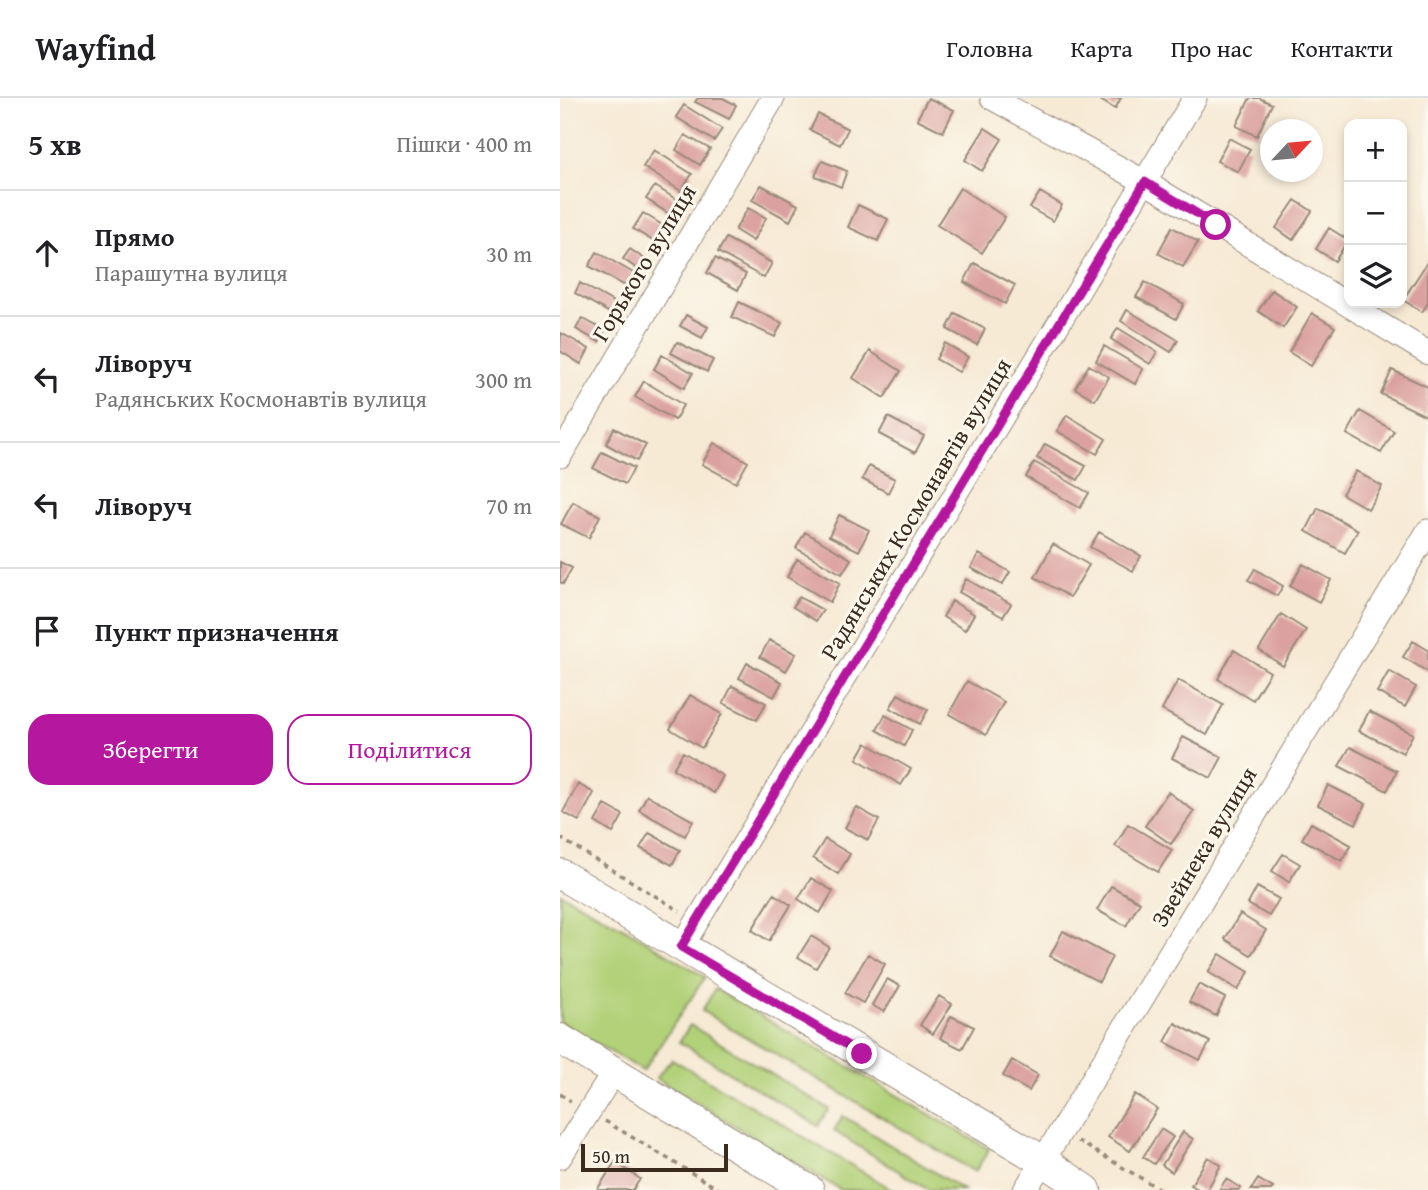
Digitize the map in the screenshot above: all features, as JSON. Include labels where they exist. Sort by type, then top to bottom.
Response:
[{"type":"street","name":"Горького вулиця","points":[[560,456],[773,98]]},
{"type":"street","points":[[992,98],[1145,182],[1428,353]]},
{"type":"street","name":"Радянських Космонавтів вулиця","points":[[681,947],[1195,98]]},
{"type":"street","name":"Звейнека вулиця","points":[[1025,1190],[1428,531]]},
{"type":"street","points":[[560,874],[1043,1161],[1086,1190]]},
{"type":"street","points":[[560,1039],[809,1190]]},
{"type":"street","points":[[560,1157],[614,1072]]},
{"type":"path","points":[[560,838],[697,921]]},
{"type":"path","points":[[560,1094],[720,1190]]},
{"type":"path","points":[[1061,1130],[1161,1190]]},
{"type":"green space","points":[[560,893],[630,931],[705,977],[643,1071],[560,1022]]},
{"type":"green space","points":[[715,989],[989,1149],[975,1172],[702,1011]]},
{"type":"green space","points":[[690,1025],[829,1109],[818,1126],[679,1042]]},
{"type":"green space","points":[[672,1059],[893,1190],[841,1190],[656,1078]]},
{"type":"green space","points":[[843,1116],[963,1190],[929,1190],[834,1131]]},
{"type":"building","points":[[698,98],[723,98],[736,105],[729,119],[695,102]]},
{"type":"building","points":[[928,98],[954,110],[943,132],[917,119]]},
{"type":"building","points":[[1097,98],[1121,98],[1115,109]]},
{"type":"building","points":[[1250,98],[1259,98],[1272,104],[1265,119],[1260,119],[1257,136],[1236,126]]},
{"type":"building","points":[[684,105],[722,129],[714,141],[676,117]]},
{"type":"building","points":[[818,114],[848,129],[840,145],[810,130]]},
{"type":"building","points":[[985,128],[1002,139],[982,171],[965,160]]},
{"type":"building","points":[[685,135],[710,149],[700,165],[676,150]]},
{"type":"building","points":[[1229,138],[1250,149],[1238,172],[1217,161]]},
{"type":"building","points":[[654,150],[692,174],[681,191],[643,167]]},
{"type":"building","points":[[822,161],[847,171],[841,187],[815,176]]},
{"type":"building","points":[[761,185],[798,205],[790,221],[752,200]]},
{"type":"building","points":[[655,186],[679,201],[671,215],[646,199]]},
{"type":"building","points":[[960,188],[1005,217],[982,253],[937,225]]},
{"type":"building","points":[[1040,192],[1062,205],[1053,221],[1030,208]]},
{"type":"building","points":[[1295,200],[1312,211],[1293,240],[1276,228]]},
{"type":"building","points":[[858,205],[888,219],[878,241],[848,227]]},
{"type":"building","points":[[748,208],[766,218],[753,241],[735,230]]},
{"type":"building","points":[[643,213],[664,226],[655,242],[633,229]]},
{"type":"building","points":[[1172,227],[1198,242],[1183,267],[1158,253]]},
{"type":"building","points":[[1329,228],[1344,237],[1344,246],[1335,261],[1316,249]]},
{"type":"building","points":[[726,238],[772,263],[764,278],[718,252]]},
{"type":"building","points":[[630,249],[646,260],[639,270],[623,259]]},
{"type":"building","points":[[597,252],[635,274],[627,287],[589,266]]},
{"type":"building","points":[[715,258],[746,274],[738,290],[707,273]]},
{"type":"building","points":[[1428,261],[1428,303],[1422,312],[1407,303],[1407,294]]},
{"type":"building","points":[[974,263],[1015,285],[1005,304],[964,282]]},
{"type":"building","points":[[1145,282],[1184,304],[1176,319],[1136,297]]},
{"type":"building","points":[[580,283],[615,303],[610,313],[575,293]]},
{"type":"building","points":[[1272,290],[1297,307],[1283,328],[1258,311]]},
{"type":"building","points":[[739,302],[782,323],[775,337],[732,317]]},
{"type":"building","points":[[1127,310],[1178,340],[1171,352],[1121,321]]},
{"type":"building","points":[[955,313],[985,329],[977,345],[947,329]]},
{"type":"building","points":[[1312,313],[1335,327],[1311,366],[1289,352]]},
{"type":"building","points":[[686,315],[708,327],[702,338],[680,326]]},
{"type":"building","points":[[582,318],[605,331],[599,342],[576,329]]},
{"type":"building","points":[[1118,328],[1157,352],[1150,364],[1111,339]]},
{"type":"building","points":[[561,333],[589,349],[581,364],[560,351]]},
{"type":"building","points":[[677,342],[713,360],[707,372],[671,353]]},
{"type":"building","points":[[945,343],[968,357],[959,372],[936,359]]},
{"type":"building","points":[[1104,346],[1143,369],[1135,384],[1096,361]]},
{"type":"building","points":[[870,351],[901,371],[884,398],[853,378]]},
{"type":"building","points":[[662,355],[693,373],[684,388],[654,369]]},
{"type":"building","points":[[1089,365],[1109,377],[1095,400],[1075,388]]},
{"type":"building","points":[[1392,370],[1428,387],[1426,416],[1381,394]]},
{"type":"building","points":[[644,381],[683,405],[675,420],[635,397]]},
{"type":"building","points":[[1360,411],[1394,431],[1381,453],[1347,434]]},
{"type":"building","points":[[1067,415],[1106,439],[1097,454],[1057,431]]},
{"type":"building","points":[[888,417],[924,436],[915,453],[879,434]]},
{"type":"building","points":[[614,428],[646,445],[637,461],[606,444]]},
{"type":"building","points":[[714,443],[748,462],[736,483],[702,464]]},
{"type":"building","points":[[1045,444],[1086,466],[1078,480],[1037,458]]},
{"type":"building","points":[[602,452],[634,468],[625,484],[593,468]]},
{"type":"building","points":[[1034,462],[1089,493],[1080,508],[1026,477]]},
{"type":"building","points":[[869,466],[895,479],[888,493],[862,479]]},
{"type":"building","points":[[1356,471],[1382,486],[1368,509],[1342,494]]},
{"type":"building","points":[[573,502],[600,516],[589,538],[561,524]]},
{"type":"building","points":[[1318,508],[1358,530],[1345,553],[1306,531]]},
{"type":"building","points":[[839,515],[869,530],[859,551],[829,536]]},
{"type":"building","points":[[805,532],[851,559],[842,574],[796,548]]},
{"type":"building","points":[[1099,532],[1141,556],[1133,571],[1090,547]]},
{"type":"building","points":[[1053,544],[1089,565],[1070,597],[1035,577]]},
{"type":"building","points":[[979,554],[1010,572],[1002,585],[971,568]]},
{"type":"building","points":[[797,559],[840,583],[830,602],[787,577]]},
{"type":"building","points":[[560,562],[572,568],[563,584],[560,582]]},
{"type":"building","points":[[1303,564],[1331,580],[1319,602],[1290,586]]},
{"type":"building","points":[[1255,569],[1283,586],[1277,596],[1248,580]]},
{"type":"building","points":[[966,579],[1011,604],[1003,617],[959,592]]},
{"type":"building","points":[[799,597],[823,610],[816,621],[793,607]]},
{"type":"building","points":[[952,601],[974,614],[965,630],[943,617]]},
{"type":"building","points":[[1281,614],[1306,630],[1283,666],[1259,650]]},
{"type":"building","points":[[769,640],[796,654],[786,671],[760,657]]},
{"type":"building","points":[[1413,641],[1428,650],[1428,672],[1403,657]]},
{"type":"building","points":[[1234,650],[1270,672],[1253,700],[1218,679]]},
{"type":"building","points":[[747,663],[782,682],[774,697],[739,678]]},
{"type":"building","points":[[1389,671],[1416,687],[1405,707],[1377,692]]},
{"type":"building","points":[[1178,680],[1223,705],[1207,735],[1162,710]]},
{"type":"building","points":[[967,681],[1004,702],[986,735],[949,714]]},
{"type":"building","points":[[732,686],[766,703],[757,720],[723,703]]},
{"type":"building","points":[[898,694],[928,710],[920,724],[890,708]]},
{"type":"building","points":[[690,695],[722,714],[702,748],[670,729]]},
{"type":"building","points":[[1369,711],[1413,734],[1403,753],[1359,731]]},
{"type":"building","points":[[885,715],[912,730],[904,746],[877,730]]},
{"type":"building","points":[[1183,737],[1222,757],[1211,778],[1172,758]]},
{"type":"building","points":[[866,743],[911,769],[901,785],[857,759]]},
{"type":"building","points":[[1350,747],[1397,771],[1387,791],[1339,766]]},
{"type":"building","points":[[683,752],[723,776],[714,793],[673,769]]},
{"type":"building","points":[[578,784],[594,793],[579,821],[563,812]]},
{"type":"building","points":[[1328,785],[1366,804],[1356,824],[1318,805]]},
{"type":"building","points":[[1168,792],[1194,811],[1171,844],[1145,826]]},
{"type":"building","points":[[647,795],[693,821],[685,836],[639,810]]},
{"type":"building","points":[[605,805],[623,815],[613,833],[595,822]]},
{"type":"building","points":[[856,807],[879,820],[868,840],[845,828]]},
{"type":"building","points":[[1311,823],[1351,845],[1342,861],[1302,839]]},
{"type":"building","points":[[1128,824],[1172,850],[1158,872],[1115,846]]},
{"type":"building","points":[[649,833],[680,850],[672,865],[640,848]]},
{"type":"building","points":[[825,839],[850,854],[838,874],[813,858]]},
{"type":"building","points":[[1283,854],[1300,864],[1289,882],[1272,871]]},
{"type":"building","points":[[811,878],[833,891],[820,913],[798,899]]},
{"type":"building","points":[[1111,886],[1140,902],[1126,926],[1097,910]]},
{"type":"building","points":[[1257,887],[1279,899],[1269,916],[1248,904]]},
{"type":"building","points":[[774,894],[791,905],[769,941],[752,930]]},
{"type":"building","points":[[1240,914],[1266,930],[1251,955],[1225,939]]},
{"type":"building","points":[[1063,931],[1112,957],[1099,982],[1050,956]]},
{"type":"building","points":[[811,936],[829,947],[816,968],[798,957]]},
{"type":"building","points":[[868,954],[885,964],[863,1003],[845,993]]},
{"type":"building","points":[[1220,954],[1249,972],[1238,990],[1208,972]]},
{"type":"building","points":[[887,979],[900,986],[884,1012],[872,1005]]},
{"type":"building","points":[[1199,984],[1225,998],[1216,1016],[1189,1002]]},
{"type":"building","points":[[939,996],[952,1004],[933,1034],[920,1025]]},
{"type":"building","points":[[951,1016],[974,1027],[962,1049],[940,1038]]},
{"type":"building","points":[[1175,1023],[1210,1042],[1200,1060],[1165,1042]]},
{"type":"building","points":[[1012,1060],[1038,1075],[1029,1091],[1003,1076]]},
{"type":"building","points":[[1135,1094],[1157,1109],[1130,1151],[1108,1137]]},
{"type":"building","points":[[1161,1129],[1173,1137],[1154,1164],[1143,1157]]},
{"type":"building","points":[[1183,1132],[1193,1139],[1172,1172],[1162,1165]]},
{"type":"building","points":[[1208,1157],[1221,1165],[1207,1190],[1200,1190],[1191,1185]]},
{"type":"building","points":[[615,1162],[640,1179],[633,1190],[597,1190]]},
{"type":"building","points":[[1226,1179],[1241,1188],[1240,1190],[1219,1190]]},
{"type":"building","points":[[1258,1179],[1273,1188],[1251,1190]]},
{"type":"route","points":[[862,1054],[681,947],[1145,182],[1216,225]]}]
